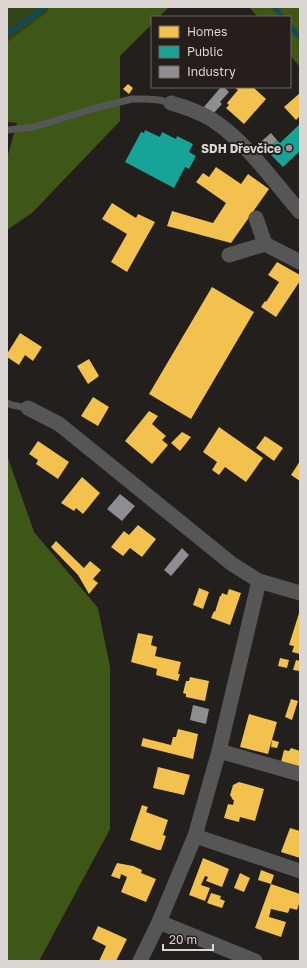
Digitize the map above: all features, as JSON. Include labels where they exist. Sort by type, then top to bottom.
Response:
[{"type":"street","points":[[171,103],[188,108],[211,119],[233,135],[256,159],[300,212]]},
{"type":"street","points":[[256,218],[265,244],[300,262]]},
{"type":"street","points":[[229,255],[265,244]]},
{"type":"street","points":[[28,408],[59,424],[232,564],[259,581],[300,593]]},
{"type":"street","points":[[140,961],[159,922],[195,836],[219,751],[259,581]]},
{"type":"street","points":[[219,751],[300,774]]},
{"type":"street","points":[[195,836],[300,872]]},
{"type":"street","points":[[159,922],[255,961]]},
{"type":"lane","points":[[7,130],[34,127],[92,109],[132,99],[159,100],[171,103]]},
{"type":"lane","points":[[7,403],[28,408]]},
{"type":"green space","points":[[7,7],[48,7],[47,12],[7,42]]},
{"type":"green space","points":[[48,7],[169,7],[160,16],[151,16],[151,25],[120,56],[120,121],[32,213],[7,230],[7,158],[17,123],[7,122],[7,42],[47,12]]},
{"type":"green space","points":[[249,7],[300,7],[300,67],[291,56],[291,16],[257,16]]},
{"type":"green space","points":[[7,455],[34,532],[98,608],[110,667],[110,829],[39,961],[7,961]]},
{"type":"building: Homes","points":[[128,84],[133,88],[129,94],[123,89]]},
{"type":"building: Homes","points":[[235,88],[254,88],[266,99],[244,124],[226,108],[229,105],[227,103],[238,90]]},
{"type":"building: Homes","points":[[300,93],[300,116],[296,120],[284,107]]},
{"type":"building: Homes","points":[[216,167],[241,184],[248,174],[269,189],[231,243],[167,226],[172,211],[213,223],[226,203],[196,182],[203,173],[209,177]]},
{"type":"building: Homes","points":[[112,203],[136,218],[138,214],[155,222],[127,272],[111,262],[127,234],[102,219]]},
{"type":"building: Homes","points":[[277,262],[300,275],[300,281],[276,317],[261,307],[279,282],[268,275]]},
{"type":"building: Homes","points":[[212,287],[254,312],[191,419],[149,394]]},
{"type":"building: Homes","points":[[20,333],[42,347],[33,361],[25,355],[19,365],[7,357],[7,354]]},
{"type":"building: Homes","points":[[89,359],[99,376],[88,384],[77,366]]},
{"type":"building: Homes","points":[[93,397],[109,407],[98,426],[81,416]]},
{"type":"building: Homes","points":[[149,411],[158,416],[152,424],[166,436],[162,440],[168,445],[152,464],[125,441]]},
{"type":"building: Homes","points":[[219,427],[263,458],[246,482],[225,467],[219,475],[212,470],[217,462],[203,452]]},
{"type":"building: Homes","points":[[182,432],[191,437],[180,451],[171,443]]},
{"type":"building: Homes","points":[[265,436],[283,448],[274,461],[256,448]]},
{"type":"building: Homes","points":[[38,441],[69,462],[58,479],[36,464],[38,460],[29,454]]},
{"type":"building: Homes","points":[[300,461],[300,481],[291,475]]},
{"type":"building: Homes","points":[[82,477],[100,493],[83,514],[76,508],[74,511],[61,503]]},
{"type":"building: Homes","points":[[138,525],[156,539],[142,557],[130,548],[123,556],[111,547],[124,531],[129,535]]},
{"type":"building: Homes","points":[[56,541],[84,568],[90,561],[101,570],[93,579],[98,583],[89,594],[78,575],[51,547]]},
{"type":"building: Homes","points":[[199,588],[209,592],[203,609],[193,605]]},
{"type":"building: Homes","points":[[229,589],[241,593],[230,625],[211,618],[214,611],[215,612],[220,596],[222,593],[227,595]]},
{"type":"building: Homes","points":[[300,610],[300,654],[292,652],[294,646],[289,645]]},
{"type":"building: Homes","points":[[138,633],[153,636],[151,645],[157,647],[155,656],[181,662],[178,681],[156,675],[157,669],[131,662]]},
{"type":"building: Homes","points":[[280,658],[289,660],[287,668],[278,666]]},
{"type":"building: Homes","points":[[296,660],[300,661],[300,671],[293,670]]},
{"type":"building: Homes","points":[[190,677],[209,681],[205,701],[186,697],[186,694],[183,693],[186,681],[189,681]]},
{"type":"building: Homes","points":[[291,699],[298,701],[292,720],[285,717]]},
{"type":"building: Homes","points":[[249,714],[277,722],[268,754],[240,747]]},
{"type":"building: Homes","points":[[178,729],[198,734],[193,759],[141,746],[143,738],[171,745],[173,737],[176,737]]},
{"type":"building: Homes","points":[[272,740],[279,742],[277,748],[271,747]]},
{"type":"building: Homes","points":[[291,748],[300,751],[300,767],[281,762],[284,750],[289,751]]},
{"type":"building: Homes","points":[[158,767],[190,775],[184,795],[153,788]]},
{"type":"building: Homes","points":[[239,782],[264,789],[255,821],[240,817],[239,822],[224,818],[228,804],[233,805],[234,800],[230,795],[233,785]]},
{"type":"building: Homes","points":[[142,805],[148,807],[146,812],[168,820],[163,835],[166,836],[161,850],[130,840]]},
{"type":"building: Homes","points":[[290,828],[300,831],[300,858],[281,852]]},
{"type":"building: Homes","points":[[203,858],[229,869],[222,887],[206,881],[208,877],[205,876],[201,885],[210,888],[205,901],[189,895]]},
{"type":"building: Homes","points":[[117,863],[133,866],[142,870],[141,873],[156,879],[146,902],[121,892],[127,877],[121,874],[120,879],[111,876]]},
{"type":"building: Homes","points":[[261,870],[274,875],[271,884],[258,880]]},
{"type":"building: Homes","points":[[240,873],[250,878],[244,892],[234,888]]},
{"type":"building: Homes","points":[[271,884],[300,894],[300,901],[297,910],[290,908],[288,913],[271,909],[269,917],[286,922],[281,937],[255,928]]},
{"type":"building: Homes","points":[[211,893],[221,896],[220,899],[225,901],[222,908],[207,903]]},
{"type":"building: Homes","points":[[98,926],[127,939],[116,961],[99,961],[106,946],[92,939]]},
{"type":"building: Public","points":[[300,124],[300,151],[283,167],[269,153],[272,150],[269,148],[277,140],[280,143]]},
{"type":"building: Public","points":[[145,130],[160,137],[162,132],[176,139],[177,136],[193,144],[189,152],[196,156],[189,169],[185,167],[174,188],[125,162],[141,132],[144,133]]},
{"type":"building: Industry","points":[[220,88],[225,88],[229,92],[220,102],[222,104],[212,115],[203,108]]},
{"type":"building: Industry","points":[[271,133],[277,140],[263,154],[256,146]]},
{"type":"building: Industry","points":[[120,494],[135,506],[122,521],[107,509]]},
{"type":"building: Industry","points":[[182,548],[189,555],[171,576],[164,570]]},
{"type":"building: Industry","points":[[193,705],[209,709],[206,724],[190,720]]},
{"type":"waterway","points":[[7,34],[43,7]]},
{"type":"waterway","points":[[274,7],[281,16]]},
{"type":"waterway","points":[[291,27],[300,38]]},
{"type":"place","name":"SDH Dřevčice","points":[[289,148]]}]
